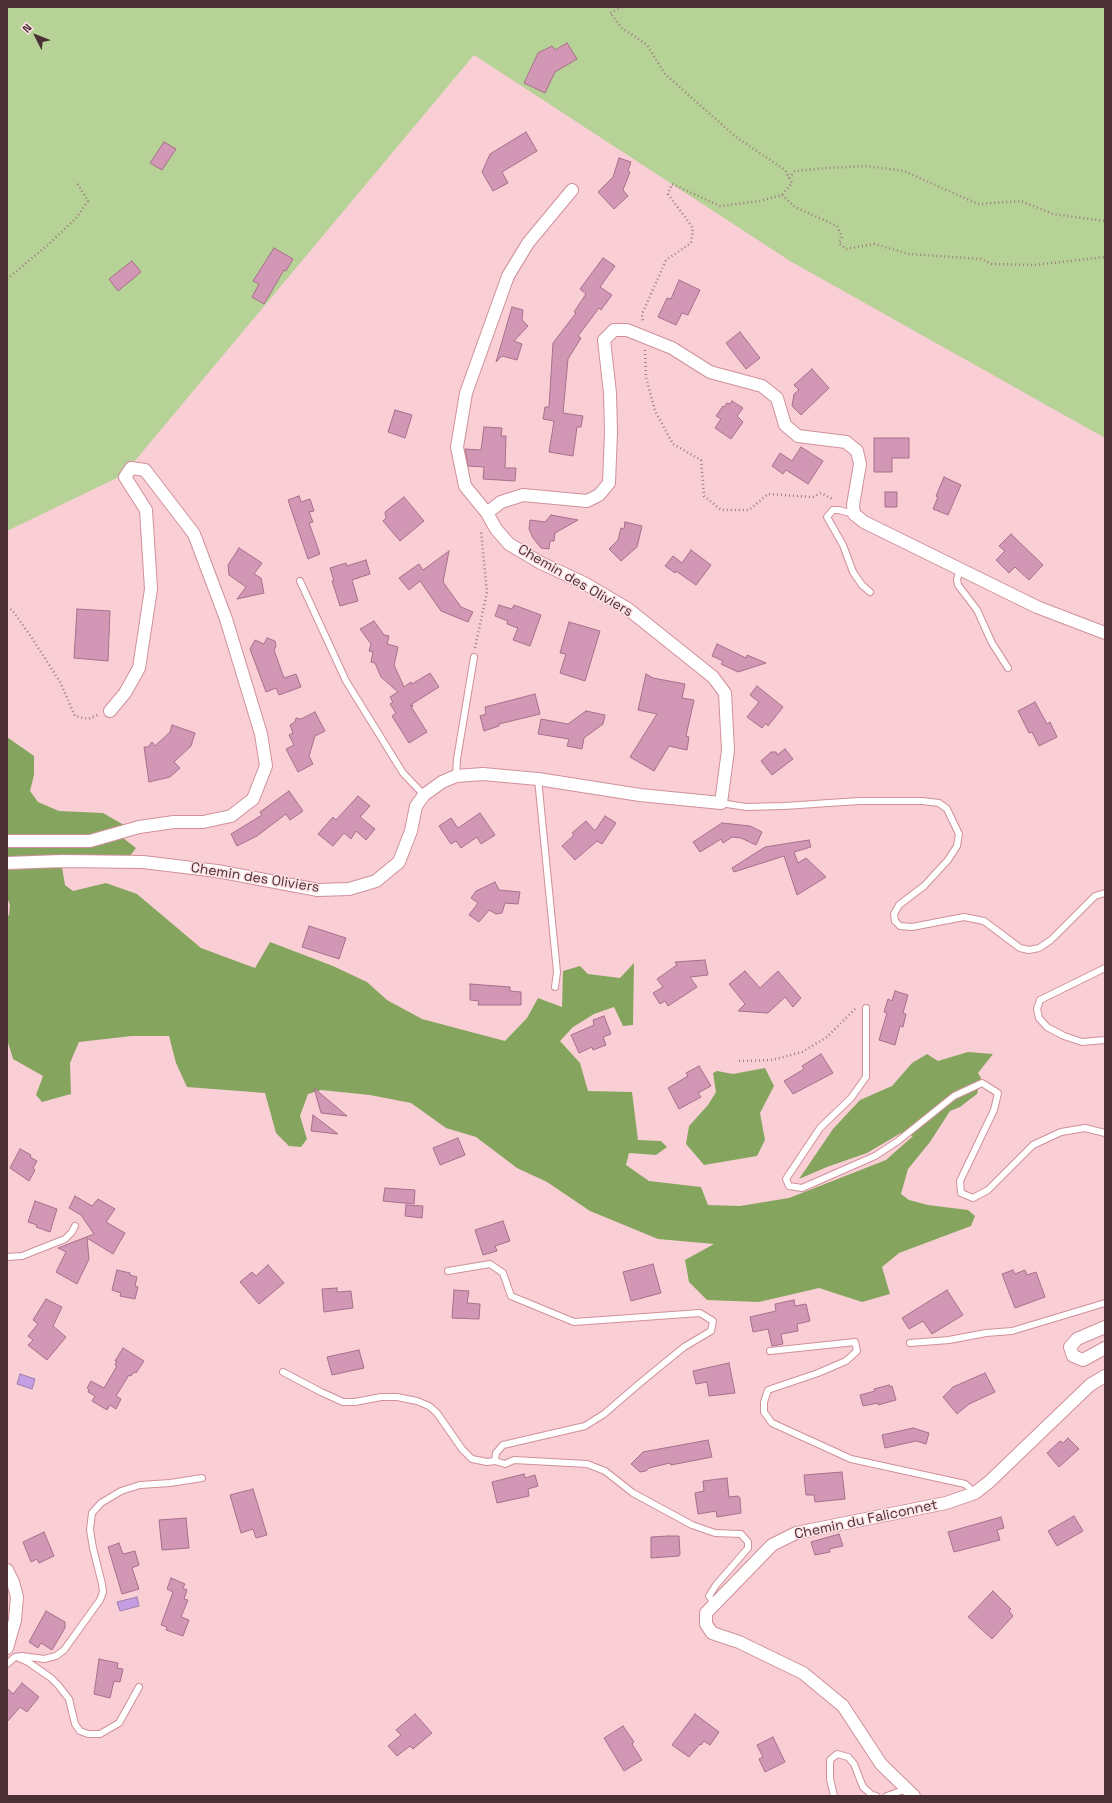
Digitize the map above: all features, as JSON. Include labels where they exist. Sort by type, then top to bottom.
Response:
[{"type":"street","name":"Chemin des Oliviers","points":[[7,863],[62,860],[143,862],[217,871],[318,890],[349,889],[376,882],[399,862],[411,831],[416,806],[424,795],[442,782],[456,776],[483,774],[538,779],[640,795],[720,803],[728,750],[725,693],[713,677],[628,610],[584,583],[541,563],[509,544],[496,529],[487,513],[465,486],[457,447],[466,393],[508,276],[528,243],[572,190]]},
{"type":"street","points":[[487,513],[501,502],[523,495],[587,501],[599,495],[609,483],[611,432],[610,393],[604,340],[614,330],[627,330],[672,348],[710,372],[762,386],[777,398],[785,425],[798,436],[846,442],[857,451],[860,464],[854,510],[864,522],[1037,607],[1105,633]]},
{"type":"street","points":[[7,841],[90,841],[139,827],[174,822],[203,822],[231,816],[253,799],[266,766],[261,734],[226,619],[194,534],[145,470],[131,468],[125,477],[146,510],[151,588],[139,668],[125,693],[110,711]]},
{"type":"street","points":[[1105,1327],[1077,1339],[1070,1347],[1073,1356],[1083,1360],[1105,1348]]},
{"type":"street","name":"Chemin du Faliconnet","points":[[910,1792],[881,1764],[843,1706],[803,1673],[739,1642],[712,1633],[706,1624],[706,1613],[772,1545],[796,1533],[946,1503],[975,1493],[989,1482],[1090,1385],[1105,1376]]},
{"type":"street","points":[[7,1570],[13,1582],[17,1597],[15,1620],[7,1648]]},
{"type":"lane","points":[[854,510],[833,510],[826,517],[838,536],[853,572],[862,585],[870,592]]},
{"type":"lane","points":[[960,570],[957,579],[958,585],[978,610],[992,643],[1008,668]]},
{"type":"lane","points":[[300,582],[346,681],[403,773],[424,795]]},
{"type":"lane","points":[[456,776],[457,758],[474,656]]},
{"type":"lane","points":[[538,779],[557,972],[554,987]]},
{"type":"lane","points":[[720,803],[746,807],[860,801],[922,801],[939,803],[947,809],[959,834],[957,846],[948,860],[924,886],[899,905],[894,914],[894,921],[900,926],[912,927],[964,917],[984,921],[1020,948],[1029,950],[1039,948],[1051,940],[1094,896],[1105,893]]},
{"type":"lane","points":[[1105,968],[1040,1000],[1037,1009],[1039,1018],[1047,1027],[1064,1036],[1082,1042],[1105,1040]]},
{"type":"lane","points":[[866,1008],[866,1077],[851,1098],[820,1128],[786,1179],[789,1186],[802,1188],[875,1156],[898,1141],[954,1096],[982,1083],[998,1093],[994,1110],[960,1182],[961,1193],[973,1198],[988,1190],[1032,1145],[1061,1132],[1085,1128],[1105,1133]]},
{"type":"lane","points":[[7,1257],[22,1256],[65,1239],[72,1232],[74,1226]]},
{"type":"lane","points":[[448,1271],[490,1264],[503,1273],[511,1296],[574,1322],[700,1313],[713,1320],[711,1331],[684,1347],[604,1414],[585,1426],[502,1445],[496,1453],[495,1461]]},
{"type":"lane","points":[[910,1343],[949,1340],[986,1333],[1012,1331],[1105,1303]]},
{"type":"lane","points":[[770,1351],[855,1342],[857,1351],[846,1361],[768,1390],[764,1402],[764,1412],[772,1423],[851,1459],[965,1484],[975,1493]]},
{"type":"lane","points":[[283,1372],[343,1402],[356,1402],[381,1397],[397,1397],[417,1400],[429,1406],[437,1413],[462,1449],[472,1459],[487,1462],[495,1461],[505,1464],[514,1460],[588,1464],[605,1471],[633,1493],[692,1526],[715,1533],[741,1534],[748,1542],[748,1548],[716,1585],[709,1596],[714,1604]]},
{"type":"lane","points":[[7,1664],[18,1657],[44,1659],[56,1656],[64,1650],[100,1600],[103,1592],[102,1584],[90,1530],[92,1513],[101,1502],[121,1491],[140,1485],[170,1483],[202,1478]]},
{"type":"lane","points":[[18,1657],[28,1662],[54,1682],[69,1699],[75,1724],[80,1731],[88,1734],[100,1734],[119,1723],[139,1687]]},
{"type":"lane","points":[[834,1796],[830,1779],[830,1760],[837,1754],[848,1757],[854,1764],[863,1787],[872,1795],[876,1796]]},
{"type":"lane","points":[[887,1796],[910,1792]]},
{"type":"path","points":[[622,7],[610,13],[622,28],[647,45],[665,74],[736,137],[785,170],[792,183],[782,195],[760,201],[720,206],[672,184],[668,194],[693,228],[692,243],[666,260],[642,314],[645,337],[646,377],[655,411],[674,444],[701,460],[704,496],[721,510],[749,510],[768,494],[813,497],[821,493],[854,510]]},
{"type":"path","points":[[789,178],[795,171],[867,166],[904,171],[978,204],[1021,200],[1053,214],[1105,221]]},
{"type":"path","points":[[7,279],[48,245],[77,217],[88,201],[76,183]]},
{"type":"path","points":[[782,195],[796,207],[837,226],[842,237],[838,244],[846,249],[874,244],[909,254],[981,259],[992,264],[1035,265],[1105,257]]},
{"type":"path","points":[[474,656],[487,592],[481,528],[487,513]]},
{"type":"path","points":[[7,607],[12,610],[44,656],[60,682],[75,716],[88,719],[110,711]]},
{"type":"path","points":[[739,1061],[772,1060],[802,1052],[827,1037],[856,1008],[866,1008]]},
{"type":"green space","points":[[7,7],[1105,7],[1105,438],[790,261],[474,55],[123,475],[7,531]]},
{"type":"green space","points":[[7,737],[34,756],[34,775],[30,791],[38,802],[59,811],[103,813],[124,825],[85,836],[123,838],[136,848],[130,856],[7,858]]},
{"type":"green space","points":[[62,867],[65,885],[73,891],[106,883],[137,894],[201,948],[255,968],[270,942],[333,966],[367,982],[387,1000],[422,1019],[505,1041],[527,1018],[538,998],[562,1007],[563,971],[580,966],[588,974],[620,978],[634,963],[633,1025],[623,1026],[614,1007],[594,1014],[573,1027],[560,1041],[580,1063],[588,1091],[632,1092],[638,1140],[661,1141],[667,1147],[656,1155],[629,1153],[626,1165],[649,1181],[701,1187],[708,1205],[740,1206],[789,1198],[886,1160],[913,1136],[901,1133],[867,1153],[827,1167],[799,1179],[833,1129],[860,1100],[892,1086],[912,1063],[927,1054],[938,1061],[968,1052],[993,1054],[978,1073],[981,1078],[977,1094],[960,1107],[950,1111],[930,1142],[908,1169],[901,1194],[909,1200],[928,1205],[968,1210],[975,1216],[971,1226],[899,1253],[882,1267],[890,1294],[862,1302],[819,1288],[759,1302],[707,1300],[689,1282],[685,1260],[714,1244],[658,1239],[590,1211],[547,1182],[517,1168],[476,1137],[446,1128],[411,1103],[370,1095],[321,1090],[308,1094],[300,1116],[307,1139],[301,1147],[289,1146],[276,1133],[265,1093],[187,1087],[176,1063],[169,1036],[132,1036],[79,1042],[70,1063],[71,1094],[42,1102],[36,1095],[43,1076],[13,1059],[7,1039],[7,917],[9,915],[10,905],[7,898],[7,870]]},
{"type":"green space","points":[[765,1068],[774,1086],[760,1113],[765,1140],[757,1156],[704,1165],[686,1144],[689,1126],[708,1105],[716,1092],[713,1073],[717,1071],[733,1074]]},
{"type":"shaded area","points":[[20,1374],[35,1379],[32,1389],[17,1384]]},
{"type":"shaded area","points":[[137,1597],[139,1606],[120,1611],[117,1602]]},
{"type":"building","points":[[567,43],[577,59],[555,72],[545,93],[524,83],[538,53],[552,46],[555,50]]},
{"type":"building","points":[[526,132],[537,151],[502,172],[508,183],[493,191],[482,172],[490,154]]},
{"type":"building","points":[[164,142],[176,149],[162,170],[150,163]]},
{"type":"building","points":[[619,158],[631,162],[628,171],[630,172],[623,190],[628,196],[614,209],[598,192],[613,177]]},
{"type":"building","points":[[274,248],[293,259],[286,271],[284,270],[264,304],[252,297],[259,284],[253,281]]},
{"type":"building","points":[[603,258],[615,266],[600,287],[612,295],[601,310],[599,308],[578,336],[581,338],[568,359],[563,413],[583,416],[581,427],[577,427],[573,456],[549,452],[554,421],[543,419],[545,407],[549,407],[553,343],[576,313],[574,312],[586,294],[580,289]]},
{"type":"building","points":[[132,261],[141,272],[118,291],[109,279]]},
{"type":"building","points":[[679,280],[700,290],[688,315],[682,313],[676,325],[658,317],[667,298],[671,299]]},
{"type":"building","points":[[512,307],[523,310],[522,320],[528,326],[514,341],[522,344],[517,360],[502,356],[496,362]]},
{"type":"building","points":[[740,332],[760,358],[746,369],[726,343]]},
{"type":"building","points":[[812,369],[829,388],[801,415],[792,406],[794,394],[799,390],[794,385]]},
{"type":"building","points":[[732,401],[743,408],[737,416],[743,422],[731,439],[715,428],[721,419],[716,416],[723,406],[724,407],[727,403],[730,404]]},
{"type":"building","points":[[395,410],[412,415],[405,438],[388,432]]},
{"type":"building","points":[[484,427],[502,428],[501,436],[506,436],[505,468],[516,468],[515,481],[483,479],[484,467],[468,466],[465,449],[481,450]]},
{"type":"building","points":[[874,438],[909,438],[909,458],[892,458],[892,472],[874,472]]},
{"type":"building","points":[[801,447],[823,461],[808,484],[786,470],[783,474],[772,466],[780,453],[792,461]]},
{"type":"building","points":[[944,477],[961,485],[948,515],[933,509],[938,497],[936,496]]},
{"type":"building","points":[[885,492],[897,492],[897,507],[885,507]]},
{"type":"building","points":[[299,496],[301,502],[310,499],[314,511],[309,512],[313,522],[309,523],[320,554],[308,559],[288,500]]},
{"type":"building","points":[[404,497],[424,521],[400,541],[383,521],[386,518],[385,512]]},
{"type":"building","points":[[551,515],[578,520],[555,533],[554,541],[550,541],[549,549],[541,548],[533,538],[529,529],[530,520],[545,522]]},
{"type":"building","points":[[625,522],[642,526],[637,547],[621,561],[609,549],[618,540],[621,528],[624,529]]},
{"type":"building","points":[[1011,534],[1043,565],[1029,580],[1015,567],[1009,573],[996,560],[1005,551],[999,546]]},
{"type":"building","points":[[239,548],[262,563],[254,574],[261,578],[264,593],[237,599],[246,587],[229,575],[228,565]]},
{"type":"building","points":[[691,550],[711,565],[696,585],[676,571],[675,573],[665,566],[673,556],[682,563]]},
{"type":"building","points":[[449,551],[443,582],[461,607],[473,612],[468,622],[441,611],[420,581],[409,590],[399,578],[419,564],[423,570]]},
{"type":"building","points":[[366,560],[370,574],[352,580],[358,601],[340,606],[332,581],[334,581],[330,568],[346,563],[347,566]]},
{"type":"building","points":[[499,605],[512,609],[514,605],[541,615],[530,646],[513,640],[518,628],[507,624],[508,621],[495,616]]},
{"type":"building","points":[[77,609],[110,611],[108,661],[74,658]]},
{"type":"building","points":[[374,621],[384,635],[389,636],[387,644],[398,647],[394,665],[404,687],[430,673],[439,687],[412,704],[413,707],[410,705],[427,732],[409,743],[392,716],[396,713],[390,704],[393,702],[390,697],[398,692],[381,677],[375,663],[371,662],[373,652],[369,651],[371,644],[360,629]]},
{"type":"building","points":[[569,622],[600,631],[585,681],[560,673],[566,654],[560,653]]},
{"type":"building","points":[[267,638],[275,641],[276,646],[274,650],[284,678],[296,674],[301,687],[279,695],[276,688],[266,692],[250,649],[255,640],[264,644]]},
{"type":"building","points":[[717,644],[746,658],[747,655],[766,663],[738,672],[721,664],[723,661],[712,656]]},
{"type":"building","points":[[646,674],[653,678],[685,684],[682,698],[694,700],[686,736],[689,737],[687,750],[669,746],[654,771],[630,757],[657,714],[638,710]]},
{"type":"building","points":[[757,686],[783,707],[768,726],[766,723],[762,728],[747,717],[759,702],[750,695]]},
{"type":"building","points":[[535,694],[540,714],[499,724],[499,726],[484,731],[480,716],[486,714],[485,707]]},
{"type":"building","points":[[1035,702],[1047,724],[1050,722],[1057,737],[1039,746],[1032,732],[1029,733],[1018,711]]},
{"type":"building","points":[[586,711],[605,715],[603,724],[584,738],[582,749],[567,746],[569,739],[538,734],[541,719],[568,724]]},
{"type":"building","points":[[315,712],[325,731],[315,736],[309,756],[313,764],[298,772],[286,749],[294,745],[289,735],[293,733],[290,725],[295,722],[296,718],[301,719]]},
{"type":"building","points":[[172,725],[195,733],[191,746],[174,762],[180,768],[170,777],[149,782],[144,747],[148,747],[152,742],[155,746],[170,732]]},
{"type":"building","points":[[785,749],[793,759],[772,775],[761,761],[771,752],[776,752],[777,755]]},
{"type":"building","points":[[289,791],[303,811],[290,820],[286,814],[257,836],[237,846],[231,834],[262,815],[260,812]]},
{"type":"building","points":[[358,796],[370,806],[360,817],[375,829],[366,840],[356,831],[351,839],[344,833],[333,846],[318,834],[333,817],[336,820]]},
{"type":"building","points":[[480,813],[495,835],[481,844],[477,837],[461,848],[456,841],[451,844],[439,826],[451,818],[458,828]]},
{"type":"building","points":[[605,816],[616,823],[602,844],[597,841],[575,860],[562,846],[574,835],[572,833],[586,821],[595,831]]},
{"type":"building","points":[[722,823],[750,826],[762,832],[756,845],[741,838],[732,837],[723,843],[721,839],[700,852],[693,842]]},
{"type":"building","points":[[809,840],[811,847],[794,852],[798,863],[806,858],[826,877],[797,895],[784,856],[734,872],[732,868],[765,847]]},
{"type":"building","points":[[495,882],[499,890],[520,892],[518,904],[505,903],[502,913],[496,914],[489,910],[479,922],[469,915],[478,903],[471,898],[476,891]]},
{"type":"building","points":[[309,926],[346,938],[339,959],[302,947]]},
{"type":"building","points":[[705,960],[708,975],[690,977],[697,987],[668,1006],[665,1001],[660,1004],[653,993],[663,987],[657,979],[677,965],[675,962]]},
{"type":"building","points":[[745,971],[760,988],[778,971],[801,998],[793,1007],[785,997],[768,1013],[738,1011],[745,1004],[729,984]]},
{"type":"building","points":[[470,984],[510,987],[510,991],[521,992],[521,1005],[478,1005],[479,1001],[470,1000]]},
{"type":"building","points":[[895,991],[908,995],[903,1013],[906,1014],[903,1027],[900,1026],[895,1045],[879,1040],[887,1013],[884,1012],[888,999],[892,1001]]},
{"type":"building","points":[[604,1016],[611,1034],[603,1037],[606,1045],[593,1050],[592,1047],[579,1053],[571,1035],[594,1025],[593,1020]]},
{"type":"building","points":[[821,1054],[833,1073],[793,1094],[784,1081],[804,1069],[802,1066]]},
{"type":"building","points":[[699,1066],[711,1086],[698,1093],[701,1097],[679,1109],[668,1088],[688,1076],[686,1073]]},
{"type":"building","points":[[314,1088],[347,1116],[321,1113]]},
{"type":"building","points":[[313,1115],[338,1134],[311,1131]]},
{"type":"building","points":[[458,1138],[465,1155],[440,1165],[433,1148]]},
{"type":"building","points":[[20,1149],[31,1155],[30,1157],[37,1161],[33,1168],[35,1170],[29,1181],[10,1168]]},
{"type":"building","points":[[385,1188],[415,1190],[414,1204],[383,1201]]},
{"type":"building","points":[[75,1196],[92,1206],[98,1199],[115,1209],[106,1222],[125,1233],[113,1254],[87,1238],[89,1259],[77,1284],[56,1272],[66,1252],[58,1248],[94,1234],[81,1215],[69,1208]]},
{"type":"building","points":[[35,1201],[57,1209],[50,1232],[36,1227],[37,1225],[28,1222]]},
{"type":"building","points":[[406,1205],[423,1206],[422,1218],[405,1216]]},
{"type":"building","points":[[503,1221],[510,1241],[495,1246],[497,1251],[483,1255],[475,1230]]},
{"type":"building","points":[[653,1264],[661,1293],[631,1301],[623,1272]]},
{"type":"building","points":[[268,1265],[284,1283],[259,1304],[240,1282],[252,1272],[256,1276]]},
{"type":"building","points":[[117,1270],[130,1273],[130,1275],[137,1277],[135,1286],[138,1287],[135,1299],[120,1296],[121,1293],[112,1290]]},
{"type":"building","points":[[1013,1270],[1015,1274],[1025,1270],[1027,1275],[1036,1272],[1045,1297],[1015,1308],[1002,1274]]},
{"type":"building","points":[[337,1288],[337,1292],[351,1291],[353,1308],[324,1312],[322,1289]]},
{"type":"building","points":[[454,1290],[469,1291],[467,1303],[480,1304],[479,1319],[452,1318]]},
{"type":"building","points":[[947,1290],[963,1315],[932,1334],[923,1321],[909,1329],[902,1318]]},
{"type":"building","points":[[46,1299],[62,1307],[53,1326],[66,1337],[47,1360],[28,1345],[33,1340],[28,1336],[38,1324],[33,1320]]},
{"type":"building","points":[[794,1300],[795,1306],[806,1304],[810,1321],[797,1324],[798,1331],[781,1334],[783,1344],[772,1346],[768,1329],[753,1332],[750,1317],[776,1311],[775,1304]]},
{"type":"building","points":[[123,1348],[144,1361],[136,1373],[134,1372],[131,1376],[129,1375],[116,1396],[121,1399],[116,1409],[110,1405],[107,1410],[92,1401],[95,1396],[88,1392],[89,1390],[87,1388],[91,1381],[104,1388],[117,1366],[115,1365],[117,1361],[115,1361]]},
{"type":"building","points":[[359,1350],[364,1368],[332,1375],[327,1357]]},
{"type":"building","points":[[729,1363],[735,1393],[709,1396],[707,1382],[696,1384],[693,1371]]},
{"type":"building","points":[[985,1373],[995,1392],[969,1404],[957,1414],[943,1397],[953,1387]]},
{"type":"building","points":[[889,1385],[890,1387],[892,1386],[896,1400],[878,1405],[878,1403],[863,1406],[860,1395]]},
{"type":"building","points":[[913,1428],[929,1433],[926,1444],[916,1441],[885,1448],[882,1435]]},
{"type":"building","points":[[1068,1438],[1079,1449],[1059,1467],[1047,1453],[1060,1441],[1063,1443]]},
{"type":"building","points":[[708,1440],[712,1457],[671,1465],[670,1463],[649,1468],[646,1471],[640,1472],[631,1464],[643,1452]]},
{"type":"building","points":[[842,1472],[845,1499],[815,1502],[814,1495],[806,1495],[804,1475]]},
{"type":"building","points":[[524,1474],[525,1478],[535,1475],[538,1486],[528,1489],[529,1496],[497,1503],[492,1482]]},
{"type":"building","points":[[727,1478],[729,1497],[738,1496],[740,1498],[741,1513],[717,1517],[716,1511],[698,1514],[695,1493],[704,1491],[703,1481]]},
{"type":"building","points":[[253,1489],[267,1535],[256,1538],[253,1529],[241,1533],[230,1495]]},
{"type":"building","points":[[1074,1516],[1083,1531],[1057,1546],[1048,1531]]},
{"type":"building","points":[[1001,1517],[1004,1528],[997,1530],[1000,1540],[954,1552],[948,1532]]},
{"type":"building","points":[[186,1518],[189,1548],[162,1550],[159,1520]]},
{"type":"building","points":[[44,1532],[54,1556],[39,1563],[37,1559],[31,1562],[23,1542]]},
{"type":"building","points":[[839,1534],[843,1546],[829,1549],[830,1552],[815,1555],[811,1542]]},
{"type":"building","points":[[679,1536],[679,1556],[651,1558],[651,1537]]},
{"type":"building","points":[[119,1543],[123,1554],[135,1551],[139,1565],[132,1568],[139,1589],[122,1594],[108,1547]]},
{"type":"building","points":[[171,1578],[185,1584],[183,1588],[187,1590],[184,1599],[188,1600],[181,1617],[189,1620],[183,1636],[166,1630],[167,1627],[161,1625],[173,1592],[167,1589]]},
{"type":"building","points":[[993,1591],[1011,1609],[1009,1611],[1013,1616],[992,1639],[968,1617]]},
{"type":"building","points":[[46,1611],[65,1622],[65,1628],[52,1650],[41,1643],[38,1648],[29,1642]]},
{"type":"building","points":[[99,1659],[118,1663],[117,1668],[123,1669],[120,1682],[114,1681],[110,1698],[94,1694]]},
{"type":"building","points":[[22,1683],[39,1697],[27,1712],[20,1707],[7,1722],[7,1688],[13,1694]]},
{"type":"building","points":[[415,1714],[432,1733],[413,1749],[410,1746],[397,1756],[388,1746],[401,1735],[396,1730]]},
{"type":"building","points":[[695,1714],[719,1732],[710,1745],[704,1741],[689,1757],[672,1745]]},
{"type":"building","points":[[623,1726],[634,1742],[632,1744],[642,1760],[624,1771],[604,1738]]},
{"type":"building","points":[[773,1737],[785,1762],[765,1772],[759,1759],[763,1757],[757,1745]]}]
